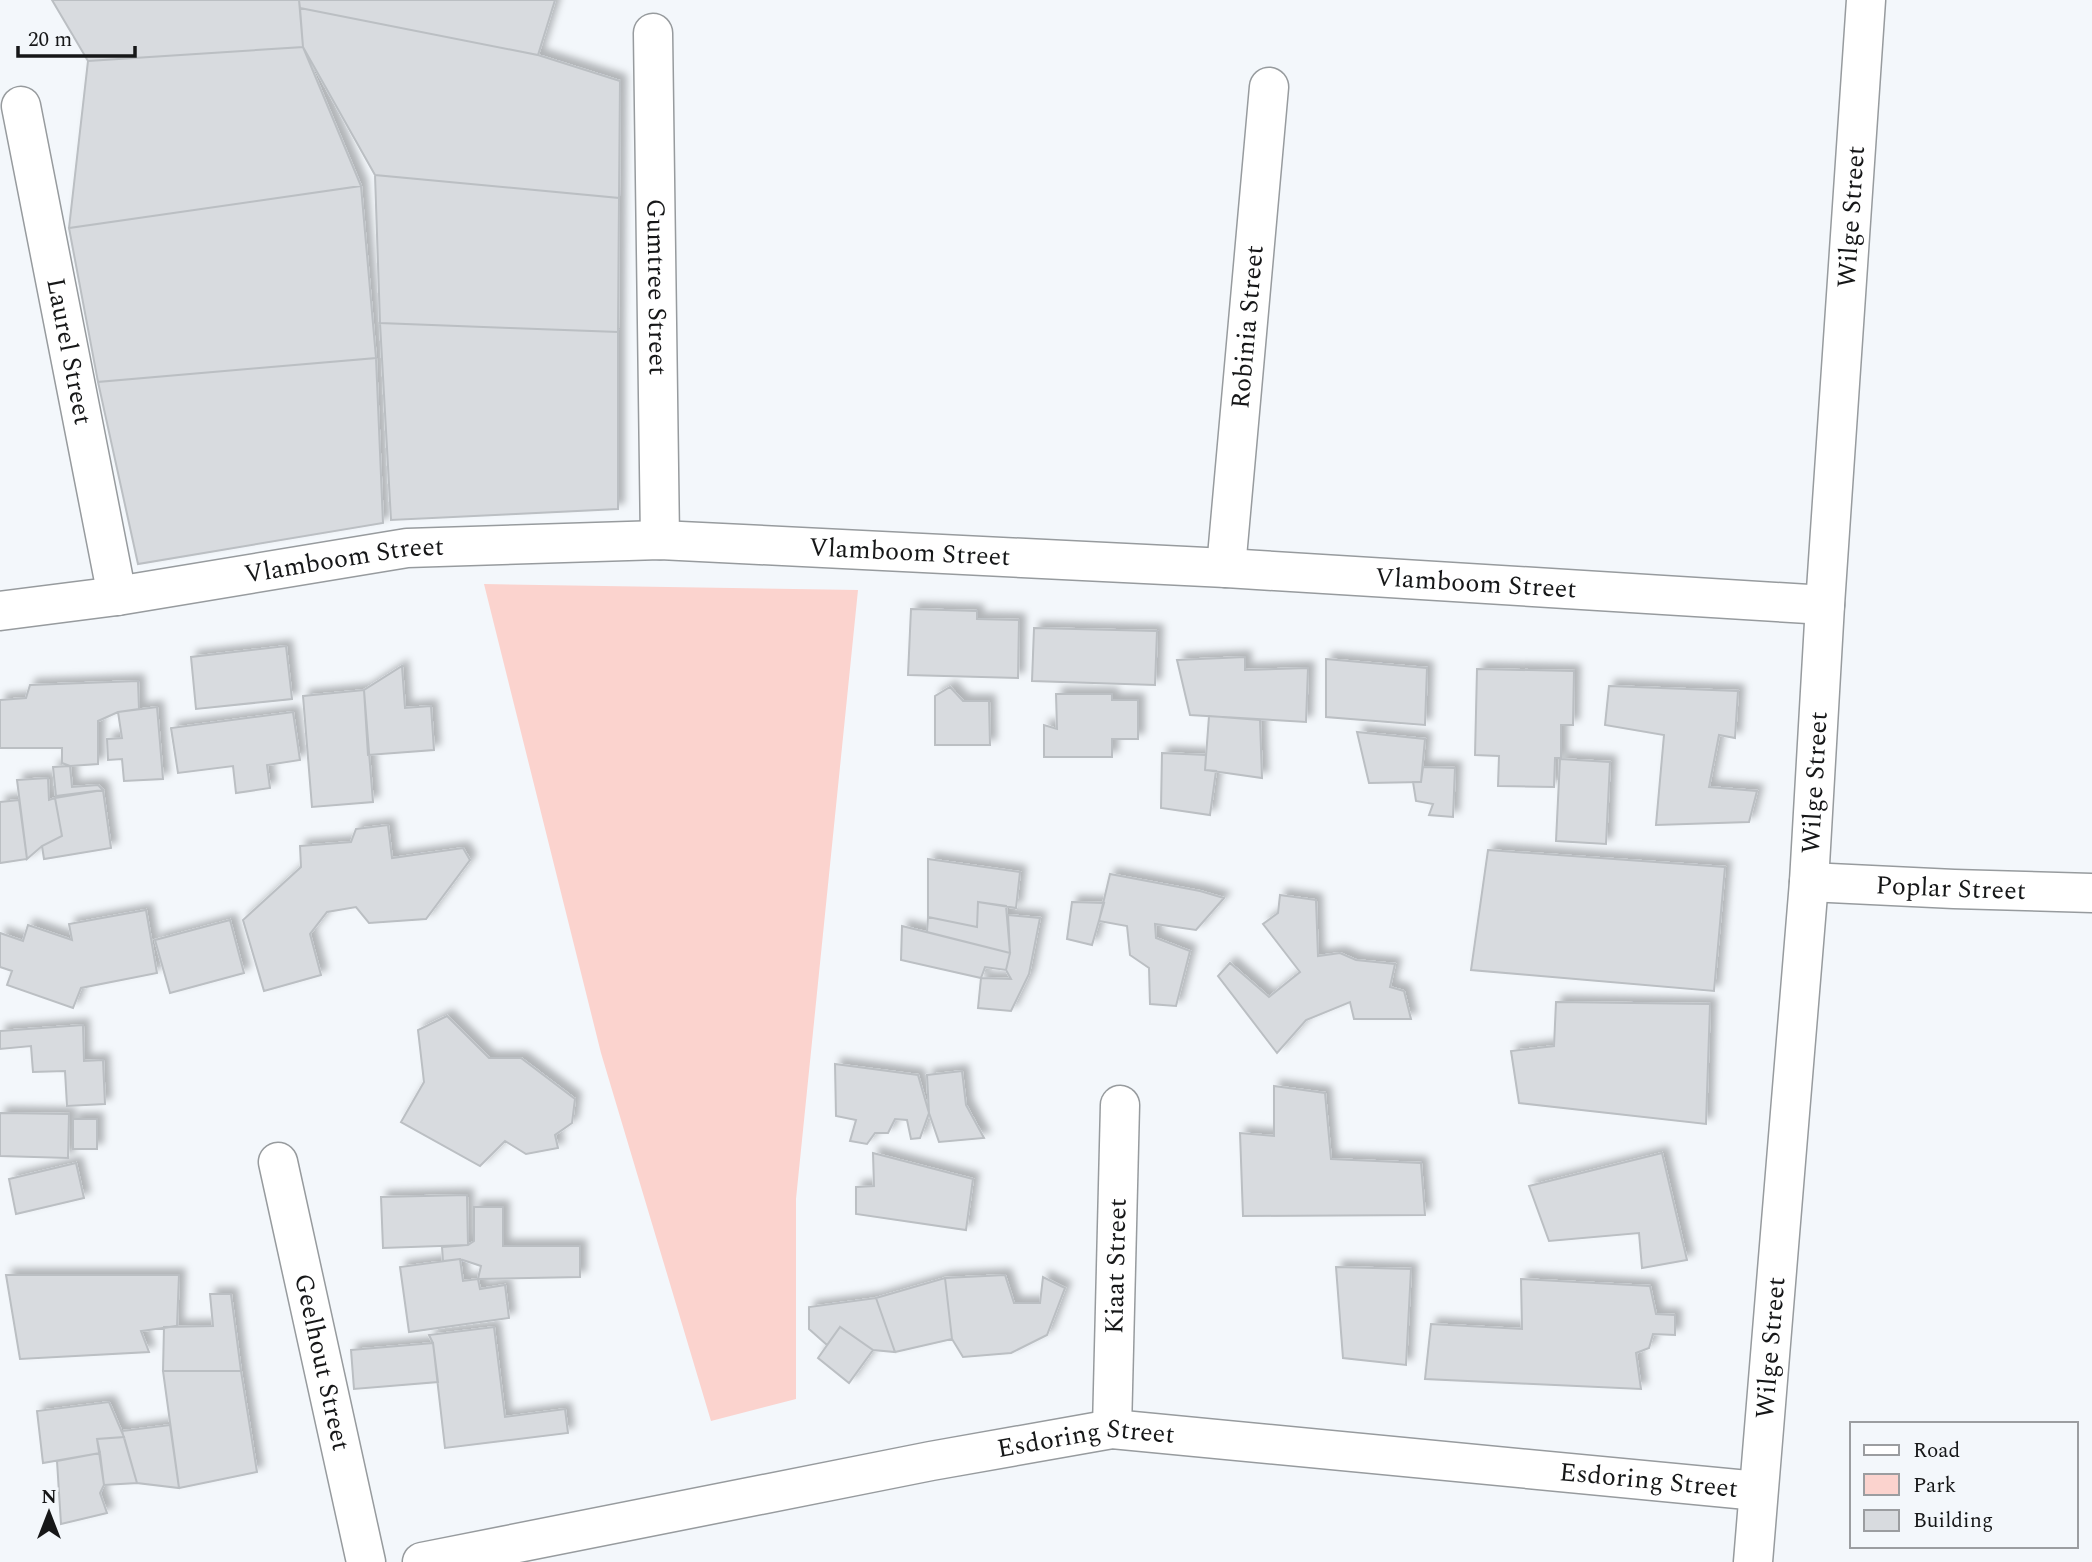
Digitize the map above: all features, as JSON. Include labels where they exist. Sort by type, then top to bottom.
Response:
[{"type":"street","name":"Wilge Street","points":[[1753,1562],[1810,882],[1825,605],[1866,0]]},
{"type":"street","name":"Gumtree Street","points":[[653,33],[660,540]]},
{"type":"street","name":"Robinia Street","points":[[1226,568],[1269,87]]},
{"type":"street","name":"Laurel Street","points":[[21,106],[117,596]]},
{"type":"street","name":"Vlamboom Street","points":[[0,611],[117,596],[407,548],[660,540],[1226,568],[1825,605]]},
{"type":"street","name":"Poplar Street","points":[[1810,882],[2092,893]]},
{"type":"street","name":"Kiaat Street","points":[[1112,1429],[1120,1105]]},
{"type":"street","name":"Geelhout Street","points":[[278,1162],[366,1562]]},
{"type":"street","name":"Esdoring Street","points":[[422,1562],[931,1461],[1112,1429],[1758,1491]]},
{"type":"green space","points":[[484,584],[858,590],[796,1199],[796,1399],[711,1421],[601,1053]]},
{"type":"building","points":[[52,0],[299,0],[303,47],[88,61]]},
{"type":"building","points":[[299,0],[555,0],[538,55],[300,8]]},
{"type":"building","points":[[300,8],[538,55],[620,81],[619,198],[375,175],[303,47]]},
{"type":"building","points":[[303,47],[361,186],[69,228],[88,61]]},
{"type":"building","points":[[375,175],[619,198],[618,332],[380,323]]},
{"type":"building","points":[[361,186],[376,358],[98,382],[69,228]]},
{"type":"building","points":[[380,323],[618,332],[618,509],[391,520]]},
{"type":"building","points":[[376,358],[383,523],[138,564],[98,382]]},
{"type":"building","points":[[911,609],[977,611],[977,619],[1019,620],[1018,678],[908,675]]},
{"type":"building","points":[[1034,628],[1157,631],[1155,685],[1032,681]]},
{"type":"building","points":[[286,646],[292,699],[196,709],[191,657]]},
{"type":"building","points":[[1245,657],[1245,670],[1308,668],[1306,722],[1190,715],[1177,660]]},
{"type":"building","points":[[1326,659],[1427,668],[1425,725],[1326,717]]},
{"type":"building","points":[[402,666],[405,708],[431,706],[434,750],[368,755],[364,690]]},
{"type":"building","points":[[1477,669],[1574,671],[1573,725],[1561,725],[1561,758],[1555,758],[1554,787],[1498,786],[1499,756],[1475,755]]},
{"type":"building","points":[[138,681],[139,709],[118,712],[98,721],[98,764],[70,766],[62,763],[62,748],[0,748],[0,700],[26,698],[30,685]]},
{"type":"building","points":[[1609,686],[1738,691],[1735,738],[1719,735],[1709,787],[1757,791],[1749,822],[1656,825],[1664,735],[1605,725]]},
{"type":"building","points":[[950,687],[963,701],[989,701],[990,745],[935,745],[935,696]]},
{"type":"building","points":[[364,690],[373,802],[312,807],[303,696]]},
{"type":"building","points":[[1056,694],[1112,694],[1112,700],[1138,700],[1138,739],[1112,739],[1112,757],[1044,757],[1044,725],[1057,729]]},
{"type":"building","points":[[157,707],[163,779],[124,781],[122,759],[108,760],[107,739],[122,738],[118,712]]},
{"type":"building","points":[[293,712],[300,760],[267,765],[270,788],[236,793],[233,766],[178,773],[171,728]]},
{"type":"building","points":[[1209,716],[1260,720],[1262,778],[1205,770]]},
{"type":"building","points":[[1357,732],[1425,739],[1421,782],[1369,783]]},
{"type":"building","points":[[1162,753],[1206,755],[1205,770],[1216,771],[1210,815],[1161,808]]},
{"type":"building","points":[[1560,759],[1610,762],[1606,844],[1556,841]]},
{"type":"building","points":[[70,766],[72,787],[98,785],[103,790],[56,796],[53,767]]},
{"type":"building","points":[[1423,767],[1455,768],[1453,817],[1429,815],[1433,804],[1416,801],[1413,782],[1421,782]]},
{"type":"building","points":[[48,778],[49,800],[55,798],[62,836],[42,846],[27,859],[17,780]]},
{"type":"building","points":[[103,790],[111,848],[44,859],[42,846],[62,836],[55,798]]},
{"type":"building","points":[[19,800],[27,859],[0,863],[0,802]]},
{"type":"building","points":[[388,825],[392,858],[463,848],[470,860],[426,919],[369,923],[356,907],[327,912],[310,934],[321,975],[264,991],[243,920],[301,867],[300,846],[351,842],[356,829]]},
{"type":"building","points":[[1488,850],[1725,867],[1714,991],[1471,970]]},
{"type":"building","points":[[928,859],[1020,872],[1016,908],[978,902],[977,927],[928,917]]},
{"type":"building","points":[[1110,874],[1224,898],[1196,930],[1155,924],[1156,938],[1190,951],[1176,1006],[1150,1004],[1149,968],[1130,955],[1127,926],[1099,921]]},
{"type":"building","points":[[1280,895],[1316,900],[1318,956],[1340,953],[1356,960],[1395,964],[1390,987],[1404,991],[1411,1019],[1354,1019],[1350,1002],[1306,1020],[1277,1053],[1218,976],[1230,963],[1269,997],[1300,972],[1263,924],[1278,913]]},
{"type":"building","points":[[978,902],[1006,906],[1010,953],[927,932],[928,917],[977,927]]},
{"type":"building","points":[[1072,902],[1104,903],[1092,945],[1067,939]]},
{"type":"building","points":[[146,910],[157,973],[81,988],[73,1008],[7,985],[12,971],[0,967],[0,933],[23,941],[28,925],[72,940],[69,924]]},
{"type":"building","points":[[1008,915],[1040,918],[1029,974],[1011,1011],[978,1008],[981,978],[1011,979],[1006,970],[1010,953]]},
{"type":"building","points":[[230,920],[244,973],[170,993],[155,940]]},
{"type":"building","points":[[902,926],[1010,953],[1006,970],[985,967],[981,978],[901,960]]},
{"type":"building","points":[[1556,1002],[1710,1004],[1706,1124],[1519,1103],[1511,1051],[1554,1046]]},
{"type":"building","points":[[447,1016],[489,1058],[521,1058],[575,1099],[572,1123],[555,1135],[558,1148],[526,1154],[505,1141],[480,1166],[401,1122],[424,1082],[418,1030]]},
{"type":"building","points":[[83,1025],[84,1061],[103,1060],[105,1104],[67,1106],[65,1071],[33,1072],[31,1046],[0,1049],[0,1031]]},
{"type":"building","points":[[835,1064],[918,1075],[929,1113],[920,1138],[911,1139],[907,1120],[895,1119],[888,1133],[875,1133],[867,1144],[850,1141],[856,1120],[836,1116]]},
{"type":"building","points":[[962,1071],[966,1105],[984,1138],[939,1142],[929,1113],[927,1075]]},
{"type":"building","points":[[1274,1086],[1325,1093],[1331,1159],[1421,1163],[1425,1215],[1243,1216],[1240,1133],[1274,1136]]},
{"type":"building","points":[[0,1113],[69,1114],[68,1158],[0,1156]]},
{"type":"building","points":[[73,1119],[97,1119],[97,1149],[73,1149]]},
{"type":"building","points":[[873,1153],[973,1179],[966,1230],[856,1214],[856,1187],[874,1186]]},
{"type":"building","points":[[1662,1153],[1687,1260],[1642,1268],[1639,1233],[1549,1241],[1529,1186]]},
{"type":"building","points":[[76,1163],[84,1198],[16,1214],[9,1179]]},
{"type":"building","points":[[467,1195],[468,1245],[383,1248],[381,1197]]},
{"type":"building","points":[[474,1207],[503,1207],[503,1246],[580,1246],[580,1277],[478,1279],[481,1266],[460,1259],[443,1261],[442,1247],[468,1245],[474,1241]]},
{"type":"building","points":[[460,1259],[463,1281],[478,1279],[480,1289],[505,1285],[509,1318],[409,1332],[400,1267]]},
{"type":"building","points":[[1336,1267],[1411,1269],[1406,1365],[1343,1358]]},
{"type":"building","points":[[6,1275],[179,1275],[177,1326],[141,1331],[149,1352],[20,1359]]},
{"type":"building","points":[[1005,1275],[1014,1303],[1040,1303],[1043,1277],[1065,1288],[1047,1335],[1011,1353],[963,1357],[952,1339],[945,1278]]},
{"type":"building","points":[[945,1278],[952,1339],[895,1352],[876,1298]]},
{"type":"building","points":[[1521,1279],[1650,1286],[1656,1314],[1675,1315],[1675,1335],[1653,1334],[1649,1348],[1636,1353],[1641,1389],[1425,1379],[1431,1324],[1522,1329]]},
{"type":"building","points":[[210,1294],[231,1294],[241,1371],[163,1371],[164,1327],[213,1326]]},
{"type":"building","points":[[876,1298],[895,1352],[873,1350],[840,1327],[827,1345],[809,1329],[809,1307]]},
{"type":"building","points":[[494,1327],[505,1417],[565,1409],[568,1433],[445,1448],[433,1343],[429,1335]]},
{"type":"building","points":[[840,1327],[873,1350],[849,1383],[818,1358]]},
{"type":"building","points":[[433,1343],[438,1382],[354,1389],[351,1350]]},
{"type":"building","points":[[163,1371],[241,1371],[257,1472],[179,1488]]},
{"type":"building","points":[[109,1402],[124,1437],[97,1439],[100,1453],[43,1463],[37,1411]]},
{"type":"building","points":[[170,1425],[179,1488],[137,1483],[122,1431]]},
{"type":"building","points":[[124,1437],[137,1483],[104,1485],[97,1439]]},
{"type":"building","points":[[100,1453],[104,1485],[100,1493],[107,1513],[61,1524],[57,1461]]}]
